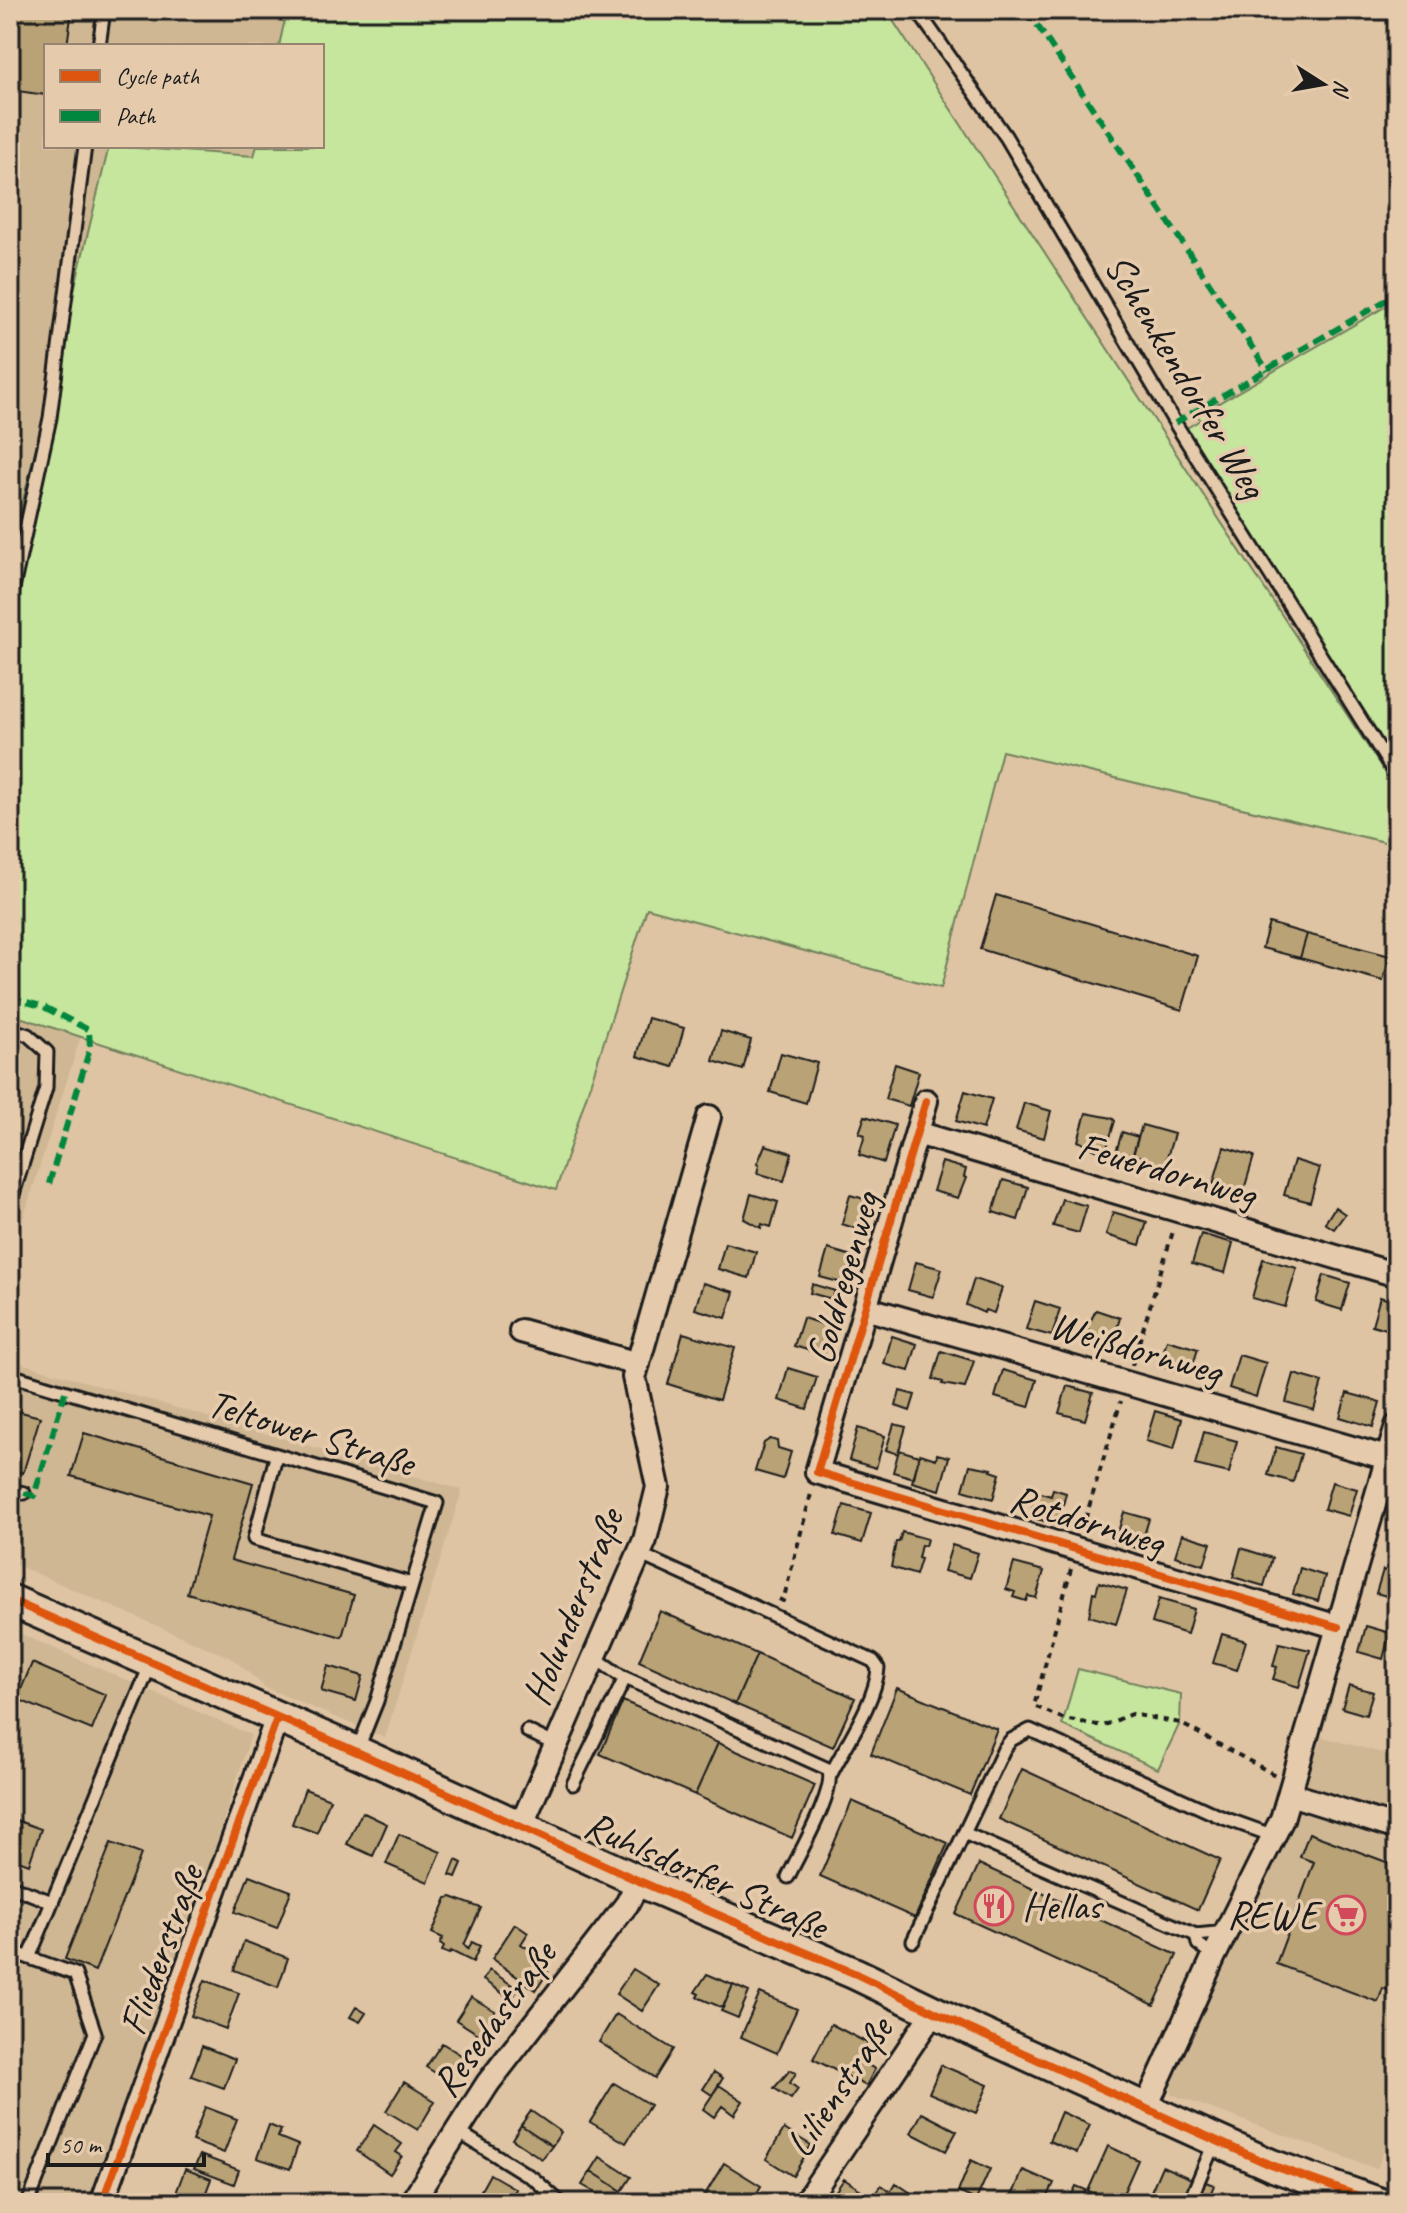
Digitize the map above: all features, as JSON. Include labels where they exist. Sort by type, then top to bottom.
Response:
[{"type":"main road","name":"Ruhlsdorfer Straße","points":[[10,1600],[357,1752],[639,1881],[769,1935],[1328,2191],[1378,2203]]},
{"type":"street","name":"Goldregenweg","points":[[817,1472],[926,1101]]},
{"type":"street","name":"Holunderstraße","points":[[521,1826],[645,1540],[658,1487],[634,1377],[709,1117]]},
{"type":"street","name":"Feuerdornweg","points":[[917,1133],[1397,1275]]},
{"type":"street","name":"Weißdornweg","points":[[865,1308],[1387,1458]]},
{"type":"street","points":[[521,1331],[638,1364]]},
{"type":"street","points":[[1145,2109],[1214,1956],[1274,1836],[1291,1789],[1397,1426]]},
{"type":"street","name":"Rotdornweg","points":[[817,1472],[1338,1627]]},
{"type":"street","name":"Fliederstraße","points":[[102,2203],[277,1718]]},
{"type":"street","points":[[1291,1789],[1397,1828]]},
{"type":"street","name":"Resedastraße","points":[[411,2203],[488,2083],[627,1904],[639,1881]]},
{"type":"street","name":"Lilienstraße","points":[[805,2203],[934,2011]]},
{"type":"lane","points":[[99,44],[104,10]]},
{"type":"lane","name":"Schenkendorfer Weg","points":[[917,10],[1006,137],[1180,432],[1397,777]]},
{"type":"lane","points":[[10,602],[50,418],[85,148]]},
{"type":"lane","points":[[10,1029],[28,1035],[47,1052],[46,1088],[10,1204]]},
{"type":"lane","name":"Teltower Straße","points":[[10,1375],[437,1503],[377,1701],[357,1752]]},
{"type":"lane","points":[[276,1457],[254,1539],[412,1584]]},
{"type":"lane","points":[[10,1490],[24,1493]]},
{"type":"lane","points":[[639,1554],[873,1661],[878,1668],[878,1677],[868,1703],[831,1774],[828,1791],[788,1877]]},
{"type":"lane","points":[[594,1657],[625,1678],[828,1769],[831,1774]]},
{"type":"lane","points":[[29,1958],[151,1662]]},
{"type":"lane","points":[[573,1784],[625,1678]]},
{"type":"lane","points":[[913,1941],[1004,1749],[1011,1740],[1030,1730],[1221,1817],[1274,1836]]},
{"type":"lane","points":[[527,1731],[556,1745]]},
{"type":"lane","points":[[964,1833],[1127,1902],[1196,1935],[1226,1932]]},
{"type":"lane","points":[[10,1886],[52,1902]]},
{"type":"lane","points":[[1196,1935],[1198,1944],[1214,1956]]},
{"type":"lane","points":[[10,1951],[75,1974],[95,2033],[28,2203]]},
{"type":"lane","points":[[457,2131],[534,2179],[561,2203]]},
{"type":"lane","points":[[1189,2203],[1215,2140]]},
{"type":"path","points":[[769,1595],[783,1601],[817,1472]]},
{"type":"path","points":[[1076,1548],[1034,1706],[1064,1719],[1103,1726],[1131,1714],[1180,1723],[1291,1789]]},
{"type":"shaded area","points":[[10,10],[287,10],[279,44],[44,44],[44,148],[109,148],[10,554]]},
{"type":"shaded area","points":[[125,148],[257,148],[255,156]]},
{"type":"shaded area","points":[[10,1014],[81,1036],[10,1260]]},
{"type":"shaded area","points":[[10,1360],[462,1490],[385,1738],[266,1688],[233,1659],[10,1562]]},
{"type":"shaded area","points":[[10,1629],[251,1735],[101,2203],[39,2203],[10,2193]]},
{"type":"shaded area","points":[[1308,1733],[1397,1757],[1397,2118],[1377,2169],[1171,2094],[1171,2049]]},
{"type":"green space","points":[[287,10],[886,10],[1397,791],[1397,845],[1002,751],[941,988],[647,908],[556,1190],[10,1014],[10,554],[109,148],[254,156],[256,148],[324,148],[324,44],[279,44]]},
{"type":"green space","points":[[1397,300],[1397,764],[1180,432],[1200,420],[1198,415]]},
{"type":"green space","points":[[1078,1669],[1181,1694],[1180,1723],[1158,1769],[1062,1725]]},
{"type":"building","points":[[12,10],[72,10],[67,44],[44,44],[44,95],[10,90]]},
{"type":"building","points":[[996,895],[1198,956],[1182,1010],[980,949]]},
{"type":"building","points":[[1269,923],[1307,934],[1300,958],[1262,948]]},
{"type":"building","points":[[1307,934],[1390,956],[1383,981],[1300,958]]},
{"type":"building","points":[[648,1018],[684,1028],[673,1067],[637,1056]]},
{"type":"building","points":[[721,1031],[751,1040],[743,1070],[713,1061]]},
{"type":"building","points":[[781,1053],[817,1063],[806,1103],[770,1092]]},
{"type":"building","points":[[895,1064],[919,1072],[909,1106],[885,1099]]},
{"type":"building","points":[[965,1091],[992,1099],[983,1129],[956,1121]]},
{"type":"building","points":[[1024,1103],[1051,1111],[1044,1138],[1016,1130]]},
{"type":"building","points":[[1086,1113],[1115,1121],[1106,1150],[1097,1147],[1096,1150],[1078,1141]]},
{"type":"building","points":[[865,1116],[895,1125],[884,1163],[859,1155],[865,1135],[859,1133]]},
{"type":"building","points":[[1142,1125],[1174,1134],[1165,1164],[1142,1161],[1143,1157],[1133,1155]]},
{"type":"building","points":[[1122,1132],[1138,1137],[1130,1164],[1114,1159]]},
{"type":"building","points":[[765,1145],[792,1153],[784,1181],[757,1173],[757,1164]]},
{"type":"building","points":[[1224,1147],[1254,1156],[1243,1193],[1213,1184]]},
{"type":"building","points":[[1294,1160],[1320,1168],[1310,1202],[1284,1195]]},
{"type":"building","points":[[942,1162],[966,1169],[958,1198],[933,1191]]},
{"type":"building","points":[[1003,1180],[1028,1187],[1018,1220],[993,1212]]},
{"type":"building","points":[[751,1194],[778,1202],[771,1227],[762,1224],[761,1228],[744,1219]]},
{"type":"building","points":[[850,1195],[872,1201],[863,1231],[842,1224]]},
{"type":"building","points":[[1062,1199],[1087,1206],[1079,1233],[1053,1226]]},
{"type":"building","points":[[1335,1207],[1345,1214],[1334,1229],[1325,1223]]},
{"type":"building","points":[[1113,1212],[1147,1222],[1140,1245],[1106,1235]]},
{"type":"building","points":[[1201,1234],[1233,1243],[1225,1273],[1192,1264]]},
{"type":"building","points":[[725,1243],[756,1252],[749,1278],[718,1269]]},
{"type":"building","points":[[828,1249],[855,1257],[846,1284],[820,1277]]},
{"type":"building","points":[[1263,1259],[1297,1268],[1285,1307],[1252,1298]]},
{"type":"building","points":[[916,1262],[942,1269],[933,1297],[908,1290]]},
{"type":"building","points":[[1324,1275],[1350,1283],[1342,1310],[1316,1302]]},
{"type":"building","points":[[974,1279],[1002,1288],[994,1313],[985,1310],[984,1313],[966,1305]]},
{"type":"building","points":[[703,1283],[734,1292],[726,1318],[695,1309]]},
{"type":"building","points":[[812,1284],[835,1291],[832,1299],[810,1293]]},
{"type":"building","points":[[1380,1297],[1397,1302],[1397,1332],[1372,1325]]},
{"type":"building","points":[[1035,1301],[1060,1309],[1052,1336],[1026,1329]]},
{"type":"building","points":[[1096,1310],[1120,1318],[1110,1351],[1086,1343],[1089,1331],[1086,1330]]},
{"type":"building","points":[[803,1318],[828,1326],[824,1355],[794,1346]]},
{"type":"building","points":[[1066,1322],[1075,1325],[1070,1343],[1060,1340]]},
{"type":"building","points":[[683,1333],[735,1348],[719,1400],[668,1384]]},
{"type":"building","points":[[892,1336],[917,1344],[909,1371],[884,1364]]},
{"type":"building","points":[[1167,1340],[1198,1349],[1190,1374],[1159,1365]]},
{"type":"building","points":[[941,1351],[974,1361],[965,1388],[933,1379]]},
{"type":"building","points":[[1239,1355],[1266,1363],[1256,1397],[1229,1388]]},
{"type":"building","points":[[788,1368],[817,1377],[807,1409],[779,1400]]},
{"type":"building","points":[[1003,1370],[1037,1380],[1029,1407],[995,1397]]},
{"type":"building","points":[[1294,1374],[1322,1382],[1314,1410],[1286,1402]]},
{"type":"building","points":[[1067,1386],[1093,1393],[1085,1420],[1059,1413]]},
{"type":"building","points":[[900,1391],[915,1395],[910,1411],[896,1406]]},
{"type":"building","points":[[1347,1393],[1380,1402],[1373,1427],[1340,1417]]},
{"type":"building","points":[[10,1409],[40,1417],[23,1473],[10,1469]]},
{"type":"building","points":[[1155,1411],[1182,1419],[1174,1449],[1146,1441]]},
{"type":"building","points":[[894,1424],[906,1427],[898,1454],[886,1450]]},
{"type":"building","points":[[858,1428],[885,1436],[876,1468],[849,1460]]},
{"type":"building","points":[[1204,1432],[1237,1441],[1229,1473],[1195,1465]]},
{"type":"building","points":[[84,1433],[253,1483],[231,1560],[354,1595],[342,1637],[187,1593],[209,1516],[71,1476]]},
{"type":"building","points":[[770,1439],[777,1441],[778,1448],[791,1452],[783,1479],[755,1471],[764,1443]]},
{"type":"building","points":[[1276,1447],[1301,1454],[1293,1482],[1268,1475]]},
{"type":"building","points":[[899,1450],[919,1456],[914,1478],[893,1472]]},
{"type":"building","points":[[920,1454],[936,1459],[937,1454],[949,1457],[940,1490],[912,1482]]},
{"type":"building","points":[[970,1465],[992,1469],[1000,1474],[993,1499],[963,1490]]},
{"type":"building","points":[[1332,1482],[1357,1489],[1349,1516],[1324,1509]]},
{"type":"building","points":[[1053,1489],[1066,1493],[1058,1525],[1030,1517],[1037,1492],[1051,1496]]},
{"type":"building","points":[[844,1505],[871,1513],[862,1543],[835,1535]]},
{"type":"building","points":[[1124,1512],[1149,1519],[1140,1549],[1115,1542]]},
{"type":"building","points":[[902,1532],[927,1539],[925,1546],[921,1545],[916,1575],[891,1567],[896,1542],[899,1542]]},
{"type":"building","points":[[1182,1534],[1211,1543],[1204,1565],[1175,1556]]},
{"type":"building","points":[[952,1545],[978,1553],[970,1578],[944,1571]]},
{"type":"building","points":[[1241,1548],[1272,1558],[1264,1586],[1233,1577]]},
{"type":"building","points":[[1014,1563],[1044,1571],[1036,1598],[1028,1596],[1026,1601],[1013,1597],[1015,1592],[1006,1589]]},
{"type":"building","points":[[1300,1568],[1325,1576],[1318,1601],[1293,1594]]},
{"type":"building","points":[[1383,1570],[1397,1574],[1397,1599],[1376,1593]]},
{"type":"building","points":[[1099,1582],[1127,1590],[1116,1624],[1089,1616],[1093,1592],[1096,1593]]},
{"type":"building","points":[[1159,1599],[1194,1609],[1187,1634],[1152,1623]]},
{"type":"building","points":[[660,1611],[757,1654],[735,1704],[639,1661]]},
{"type":"building","points":[[1366,1626],[1390,1633],[1383,1659],[1359,1652]]},
{"type":"building","points":[[1222,1634],[1246,1641],[1237,1670],[1213,1663]]},
{"type":"building","points":[[1279,1643],[1310,1650],[1299,1687],[1273,1679]]},
{"type":"building","points":[[757,1654],[855,1698],[833,1747],[735,1704]]},
{"type":"building","points":[[32,1663],[106,1695],[92,1730],[17,1699]]},
{"type":"building","points":[[328,1666],[363,1676],[356,1701],[321,1691]]},
{"type":"building","points":[[1349,1685],[1373,1692],[1366,1715],[1342,1708]]},
{"type":"building","points":[[897,1688],[997,1729],[970,1795],[871,1754]]},
{"type":"building","points":[[623,1701],[718,1743],[695,1795],[600,1754]]},
{"type":"building","points":[[718,1743],[815,1785],[792,1838],[695,1795]]},
{"type":"building","points":[[1022,1769],[1220,1860],[1198,1910],[999,1819]]},
{"type":"building","points":[[305,1789],[330,1799],[317,1833],[292,1824]]},
{"type":"building","points":[[852,1801],[948,1843],[915,1918],[820,1876]]},
{"type":"building","points":[[362,1812],[387,1824],[373,1856],[347,1844]]},
{"type":"building","points":[[10,1818],[41,1829],[29,1864],[10,1857]]},
{"type":"building","name":"REWE","points":[[1309,1833],[1397,1866],[1397,1994],[1383,1988],[1378,2002],[1276,1964],[1314,1862],[1300,1857]]},
{"type":"building","points":[[399,1834],[441,1852],[428,1882],[386,1864]]},
{"type":"building","points":[[111,1843],[141,1854],[95,1971],[65,1959]]},
{"type":"building","points":[[456,1860],[462,1863],[456,1877],[450,1875]]},
{"type":"building","points":[[979,1864],[1177,1955],[1154,2005],[956,1914]]},
{"type":"building","points":[[249,1875],[291,1891],[277,1928],[235,1912]]},
{"type":"building","points":[[447,1898],[481,1908],[464,1945],[468,1949],[472,1942],[480,1946],[473,1962],[451,1951],[449,1954],[442,1951],[444,1947],[440,1944],[443,1938],[432,1933]]},
{"type":"building","points":[[515,1924],[528,1933],[521,1944],[541,1957],[536,1964],[548,1972],[536,1990],[492,1959]]},
{"type":"building","points":[[244,1941],[288,1958],[278,1987],[234,1970]]},
{"type":"building","points":[[633,1969],[659,1985],[642,2011],[616,1994]]},
{"type":"building","points":[[489,1970],[518,1989],[511,1999],[483,1980]]},
{"type":"building","points":[[707,1974],[733,1985],[723,2008],[697,1997],[699,1994],[695,1992]]},
{"type":"building","points":[[205,1980],[239,1993],[226,2029],[191,2016]]},
{"type":"building","points":[[733,1985],[749,1992],[738,2018],[721,2011]]},
{"type":"building","points":[[760,1993],[797,2009],[777,2053],[741,2037]]},
{"type":"building","points":[[471,1997],[495,2011],[480,2035],[456,2020]]},
{"type":"building","points":[[356,2007],[366,2013],[360,2022],[350,2017]]},
{"type":"building","points":[[616,2014],[673,2049],[655,2078],[599,2042]]},
{"type":"building","points":[[831,2024],[875,2047],[866,2064],[875,2069],[866,2086],[813,2059]]},
{"type":"building","points":[[442,2043],[464,2057],[448,2081],[426,2067]]},
{"type":"building","points":[[202,2046],[235,2059],[224,2088],[191,2076]]},
{"type":"building","points":[[941,2065],[988,2085],[976,2113],[929,2093]]},
{"type":"building","points":[[790,2070],[796,2073],[790,2083],[798,2089],[791,2099],[774,2088]]},
{"type":"building","points":[[714,2072],[723,2078],[712,2095],[703,2089]]},
{"type":"building","points":[[404,2082],[435,2101],[418,2130],[386,2111]]},
{"type":"building","points":[[614,2083],[650,2105],[626,2143],[590,2122]]},
{"type":"building","points":[[719,2085],[743,2101],[734,2115],[722,2106],[714,2117],[703,2109]]},
{"type":"building","points":[[205,2107],[237,2119],[224,2153],[192,2141]]},
{"type":"building","points":[[531,2111],[561,2132],[552,2146],[521,2125]]},
{"type":"building","points":[[1061,2112],[1090,2125],[1077,2153],[1049,2141]]},
{"type":"building","points":[[922,2113],[957,2131],[946,2151],[911,2133]]},
{"type":"building","points":[[269,2125],[281,2130],[278,2137],[298,2145],[290,2169],[257,2158]]},
{"type":"building","points":[[374,2125],[402,2144],[396,2152],[402,2156],[390,2174],[357,2151]]},
{"type":"building","points":[[521,2125],[552,2146],[542,2159],[512,2139]]},
{"type":"building","points":[[784,2129],[811,2145],[793,2176],[766,2159]]},
{"type":"building","points":[[1108,2146],[1138,2160],[1119,2203],[1088,2191]]},
{"type":"building","points":[[200,2155],[239,2170],[234,2184],[194,2169]]},
{"type":"building","points":[[600,2157],[631,2177],[622,2191],[591,2171]]},
{"type":"building","points":[[971,2160],[990,2169],[976,2200],[958,2192]]},
{"type":"building","points":[[724,2163],[761,2186],[751,2203],[700,2203]]},
{"type":"building","points":[[1162,2166],[1194,2180],[1185,2203],[1165,2203],[1149,2196]]},
{"type":"building","points":[[185,2169],[211,2179],[202,2203],[173,2201]]},
{"type":"building","points":[[1023,2170],[1054,2183],[1045,2203],[1009,2203]]},
{"type":"building","points":[[591,2171],[622,2191],[614,2203],[582,2185]]},
{"type":"building","points":[[490,2174],[516,2189],[508,2203],[475,2201]]},
{"type":"building","points":[[844,2179],[867,2194],[861,2203],[838,2203],[831,2198]]},
{"type":"building","points":[[1203,2181],[1214,2185],[1208,2200],[1197,2196]]},
{"type":"building","points":[[896,2183],[926,2203],[875,2203],[871,2200],[881,2185],[891,2191]]},
{"type":"building","points":[[1076,2186],[1086,2190],[1080,2203],[1068,2203]]},
{"type":"marked path","points":[[1027,10],[1268,371]]},
{"type":"marked path","points":[[1175,423],[1397,294]]},
{"type":"marked path","points":[[10,997],[44,1007],[89,1030],[90,1048],[48,1187]]},
{"type":"marked path","points":[[24,1493],[34,1496],[65,1392]]},
{"type":"cycle path","points":[[926,1101],[817,1472],[1338,1627]]},
{"type":"cycle path","points":[[10,1600],[357,1752],[639,1881],[856,1974],[1271,2165],[1378,2203]]},
{"type":"cycle path","points":[[102,2203],[277,1718]]},
{"type":"place","name":"Hellas","points":[[994,1906]]},
{"type":"place","name":"REWE","points":[[1346,1915]]}]
